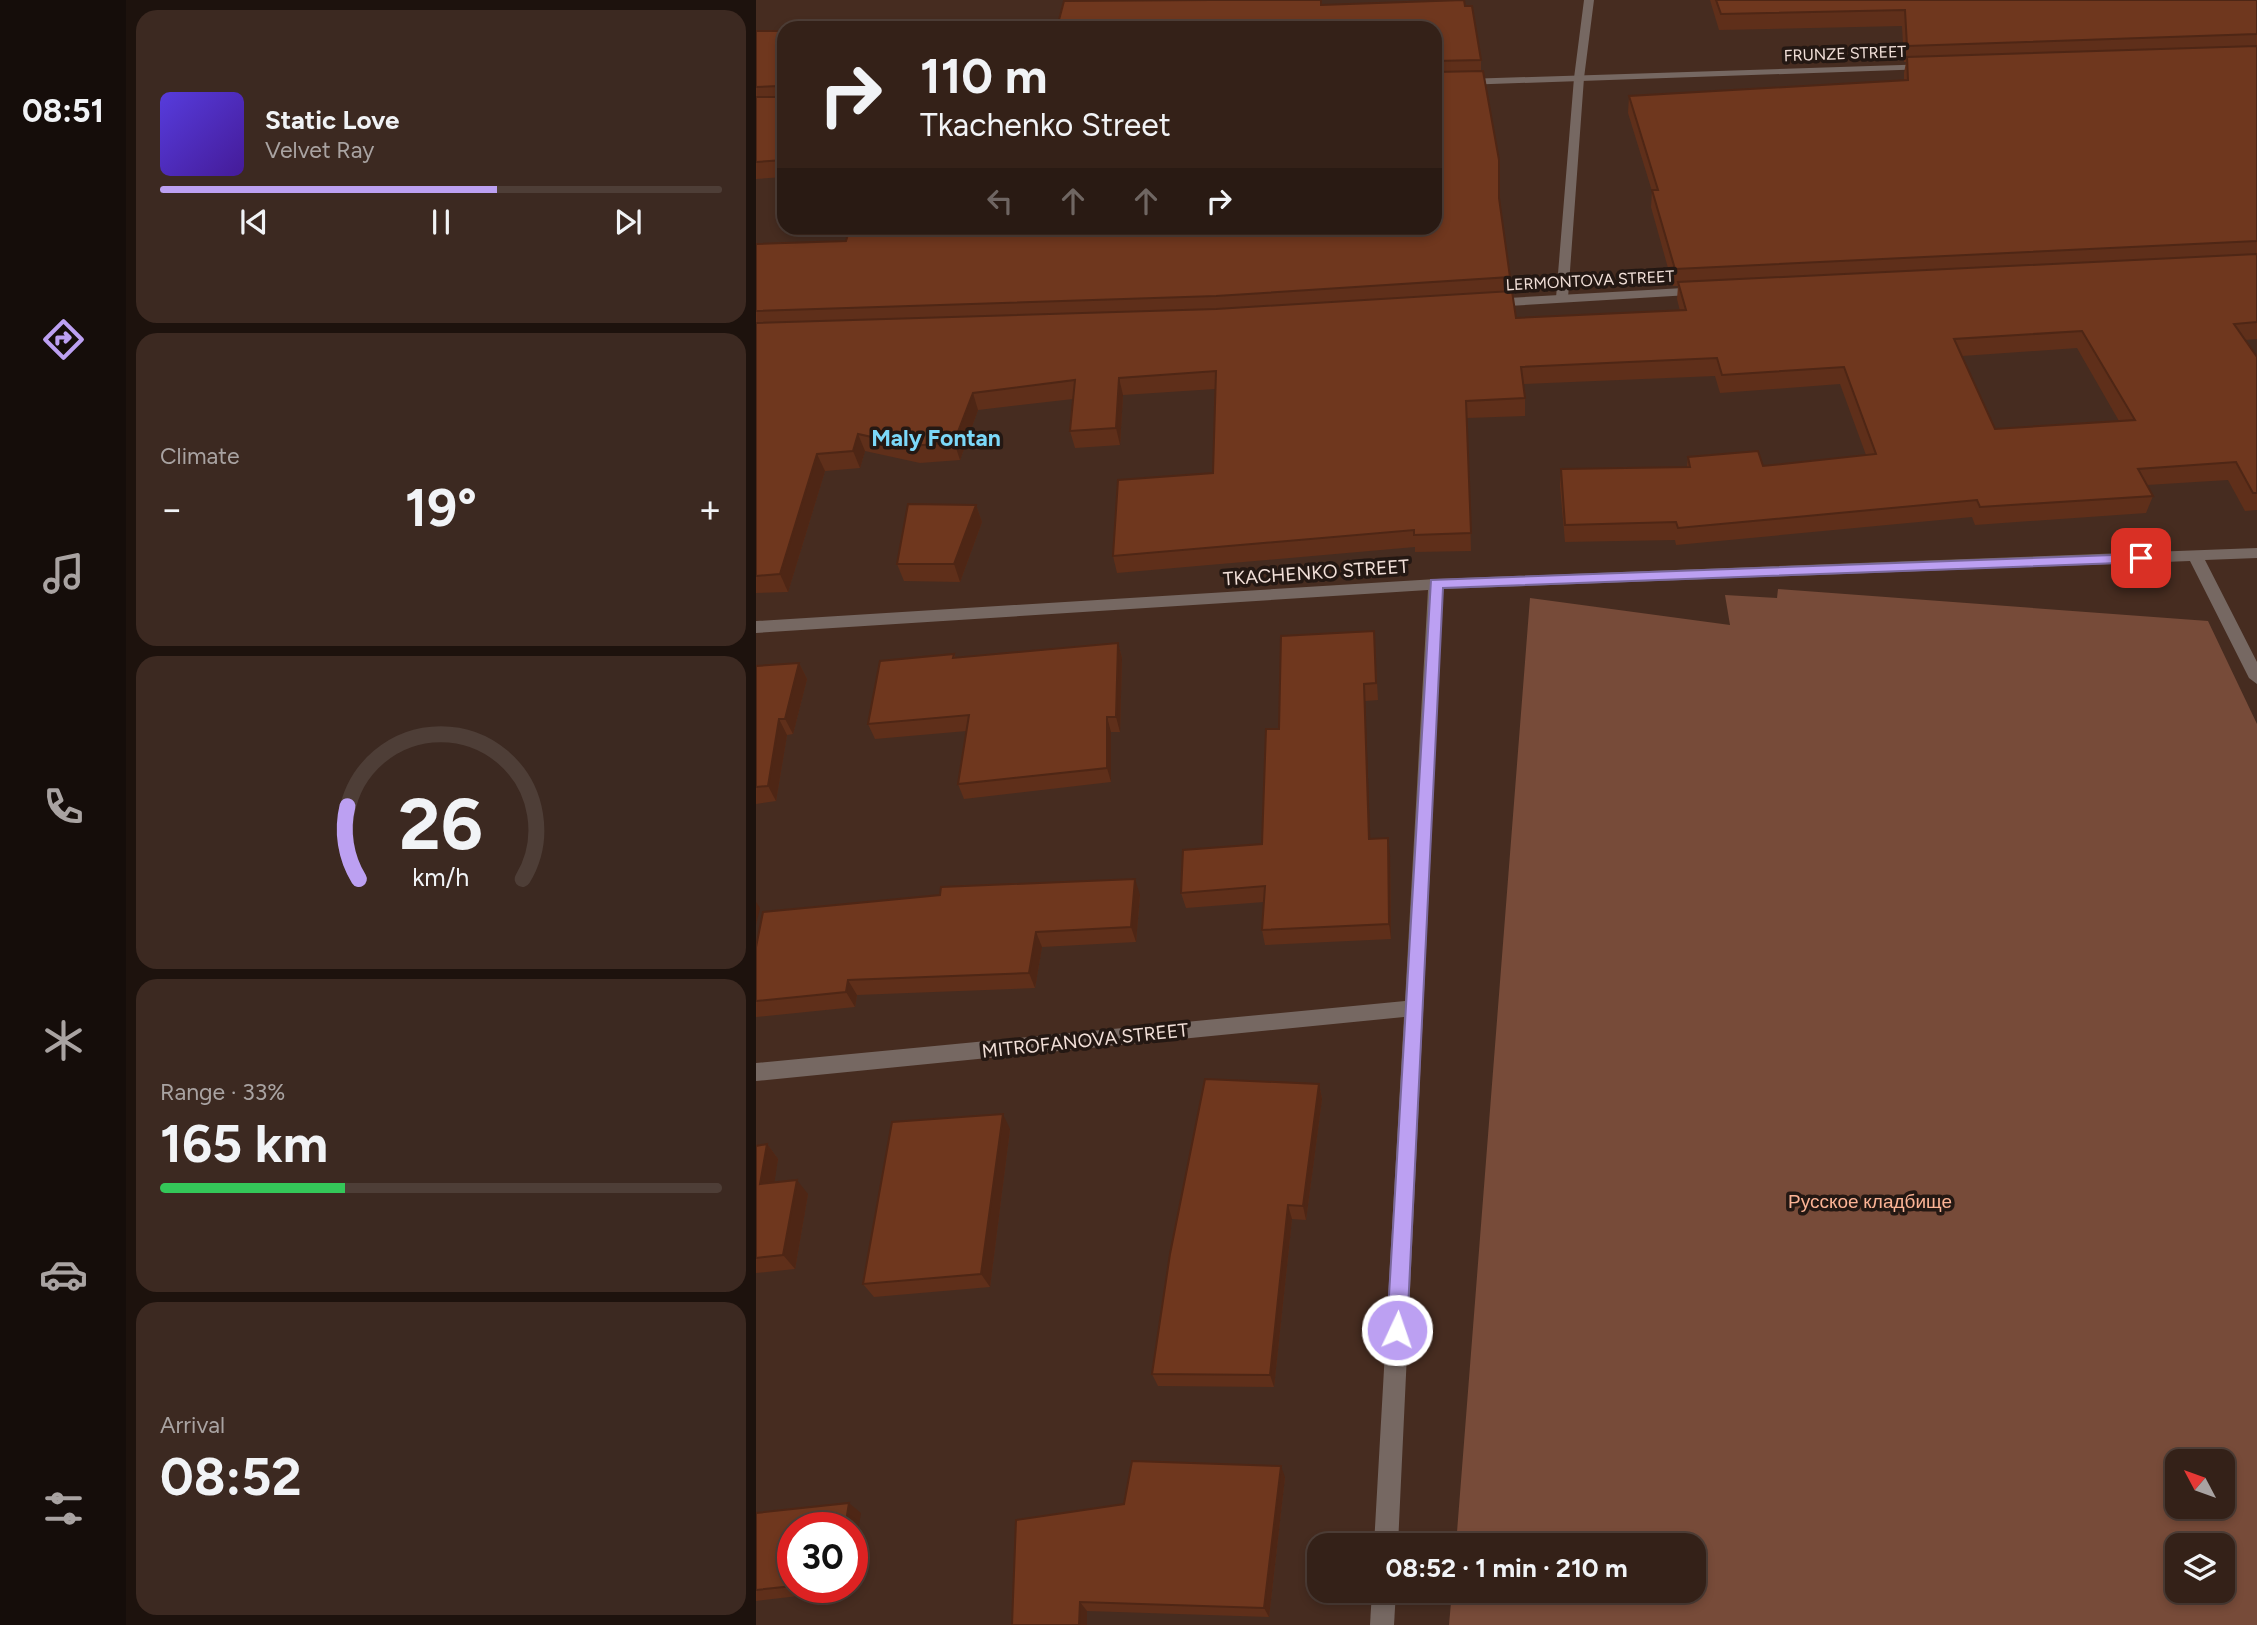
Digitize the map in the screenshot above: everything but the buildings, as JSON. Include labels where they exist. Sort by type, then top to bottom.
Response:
[{"type":"street","points":[[1562,298],[1579,78],[1589,0]]},
{"type":"street","name":"FRUNZE STREET","points":[[1442,83],[1939,66]]},
{"type":"street","name":"LERMONTOVA STREET","points":[[1480,304],[1715,291]]},
{"type":"street","name":"TKACHENKO STREET","points":[[756,627],[1436,584],[2257,553]]},
{"type":"street","points":[[2196,556],[2257,678]]},
{"type":"street","points":[[1387,1533],[1436,584]]},
{"type":"street","name":"MITROFANOVA STREET","points":[[756,1072],[1413,1008]]},
{"type":"street","points":[[1382,1625],[1383,1603]]},
{"type":"green space","name":"Русское кладбище","points":[[1778,589],[2208,621],[2257,724],[2257,1625],[1449,1625],[1451,1603],[1706,1603],[1706,1533],[1457,1533],[1530,598],[1730,625],[1725,595],[1777,598]]},
{"type":"district","name":"Maly Fontan","points":[[936,438]]},
{"type":"route","points":[[1397,1330],[1436,584],[2141,558]]}]
